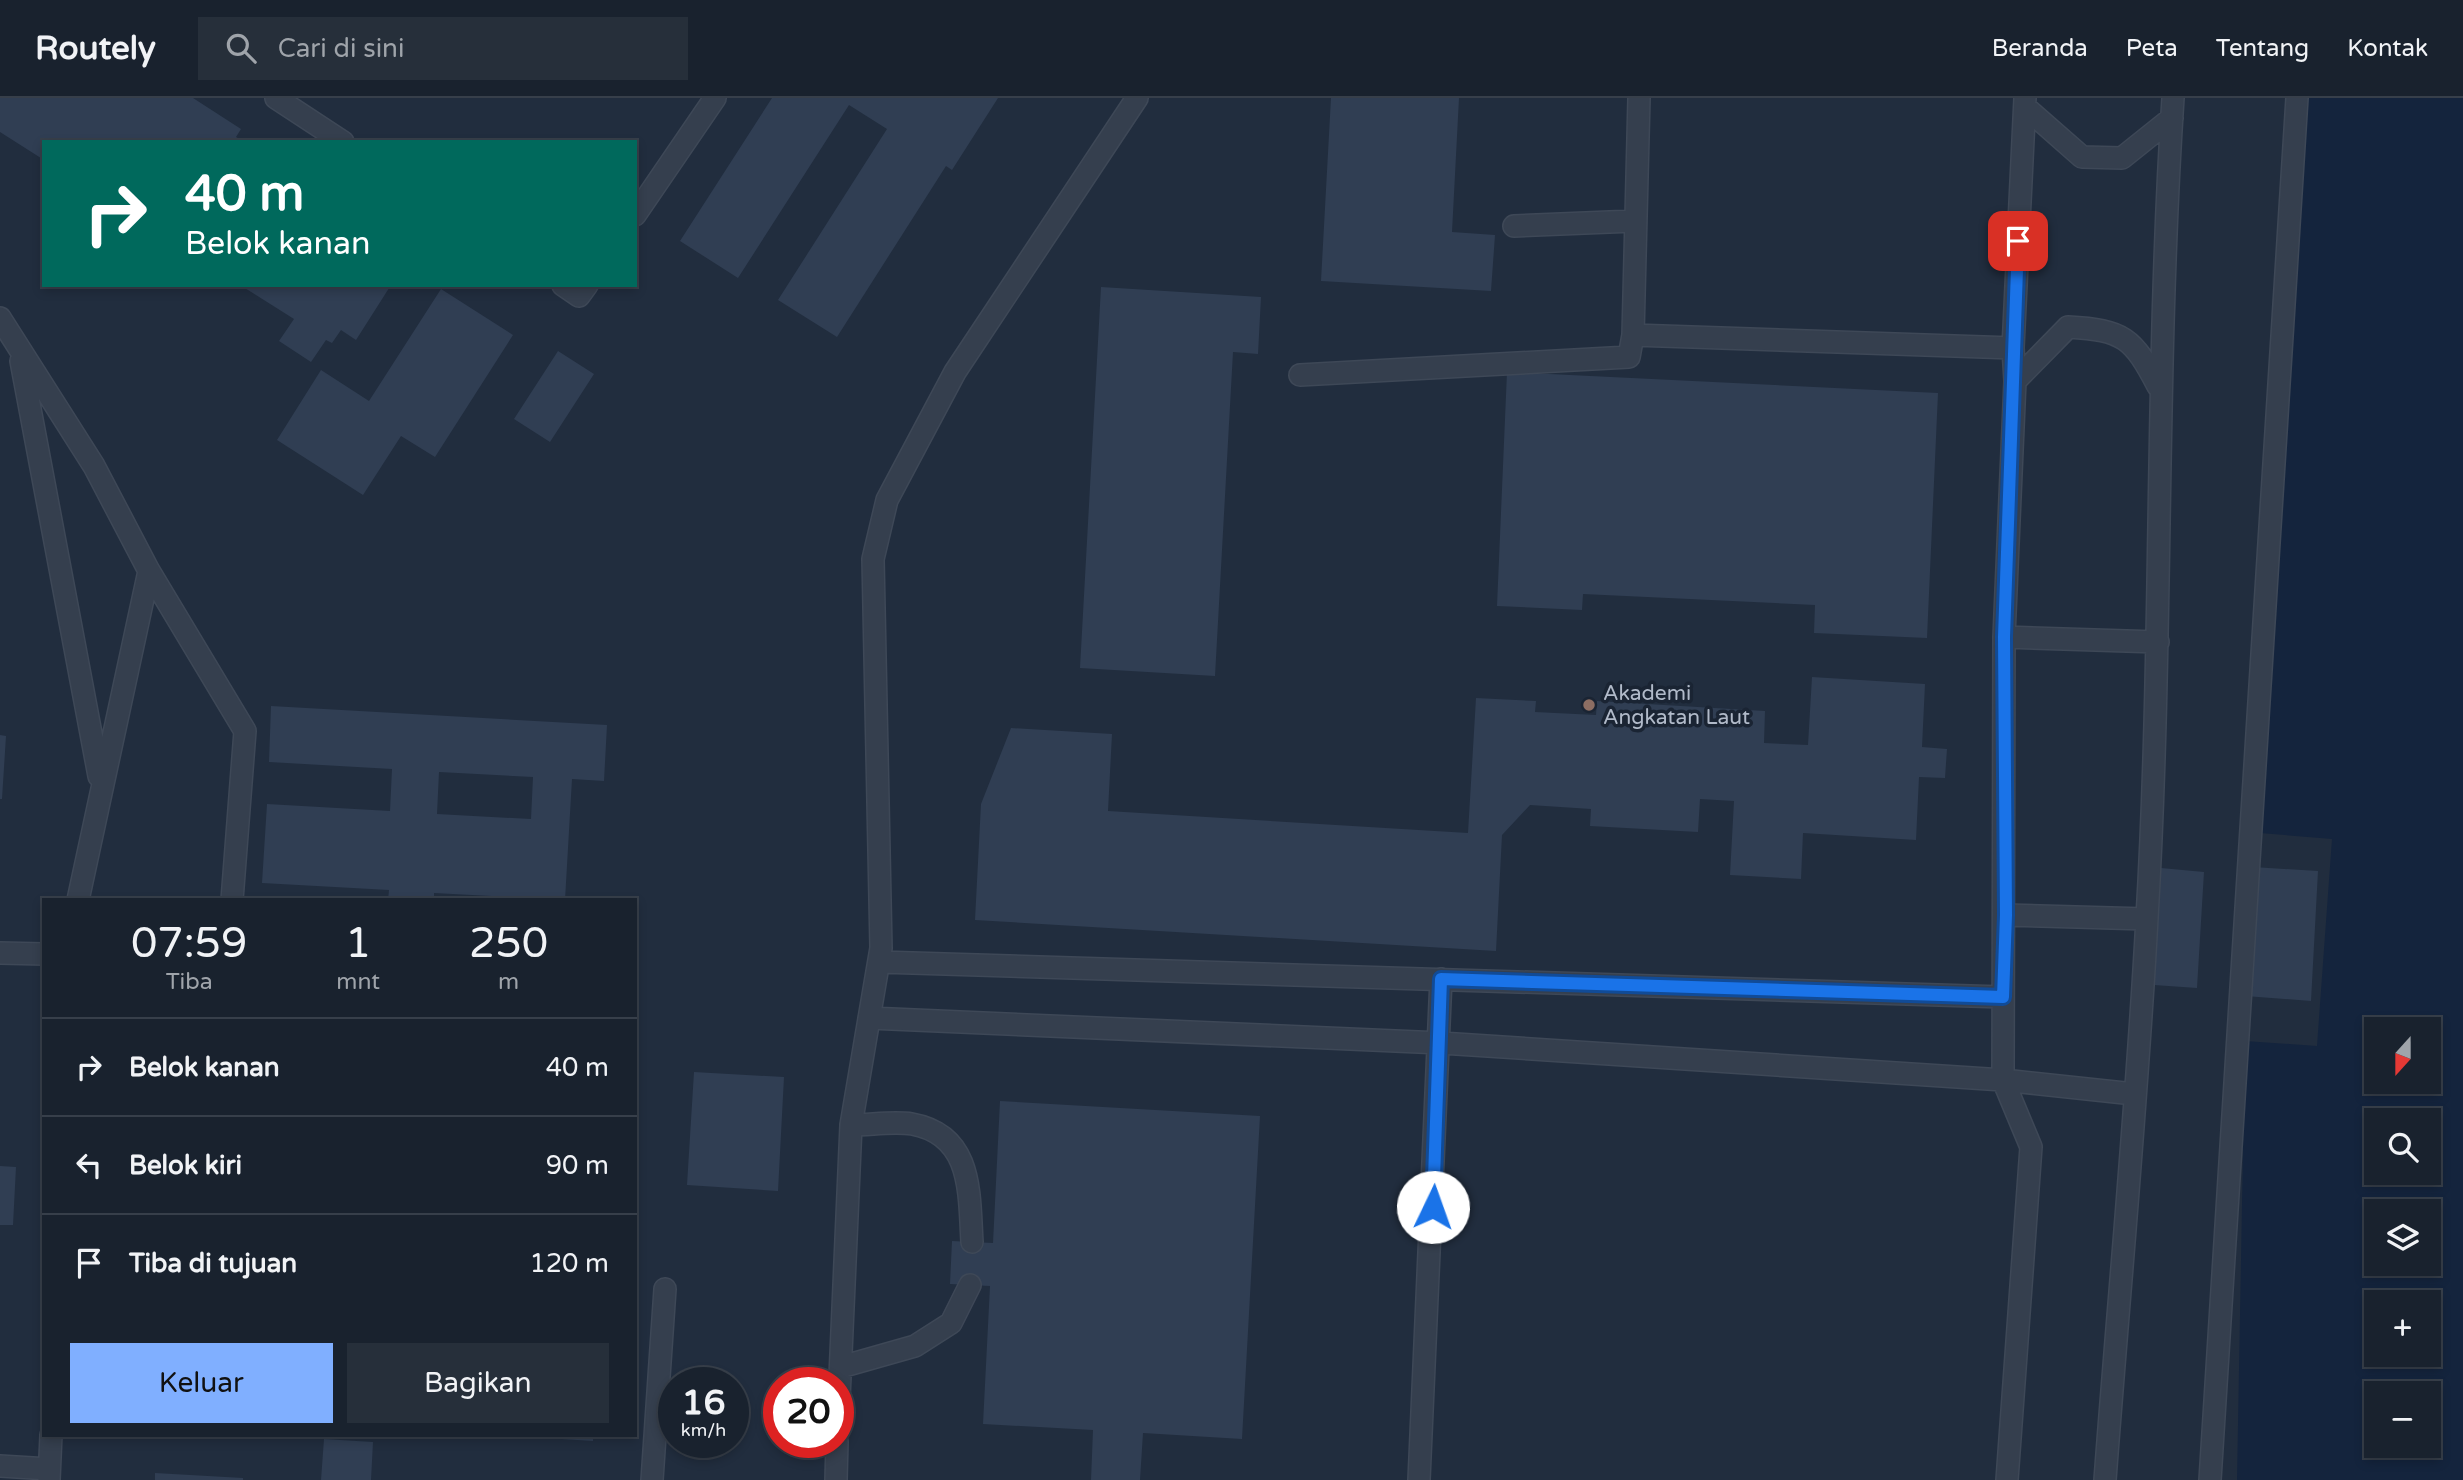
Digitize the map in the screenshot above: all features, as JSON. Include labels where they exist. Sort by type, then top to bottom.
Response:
[{"type":"lane","points":[[276,98],[340,140]]},
{"type":"lane","points":[[637,212],[715,98]]},
{"type":"lane","points":[[970,1285],[951,1323],[915,1346],[841,1367],[852,1125],[880,962],[873,559],[887,500],[955,372],[1137,98]]},
{"type":"lane","points":[[1300,375],[1629,357],[1633,335],[1639,98]]},
{"type":"lane","points":[[2210,1480],[2297,98]]},
{"type":"lane","points":[[2025,102],[2082,157],[2122,158],[2172,108]]},
{"type":"lane","points":[[2007,1480],[2031,1147],[2003,1080],[2006,915],[2004,637],[2015,381],[2013,348],[2025,102]]},
{"type":"lane","points":[[2105,1480],[2147,919],[2158,642],[2159,388],[2172,108]]},
{"type":"lane","points":[[1514,226],[1634,221]]},
{"type":"lane","points":[[565,287],[579,296],[586,287]]},
{"type":"lane","points":[[0,318],[94,466],[149,571],[245,731],[232,898]]},
{"type":"lane","points":[[2015,381],[2068,327],[2103,329],[2138,348],[2159,388]]},
{"type":"lane","points":[[1633,335],[2013,348]]},
{"type":"lane","points":[[19,350],[101,785]]},
{"type":"lane","points":[[78,898],[149,571]]},
{"type":"lane","points":[[2004,637],[2158,642]]},
{"type":"lane","points":[[2006,915],[2147,919]]},
{"type":"lane","points":[[0,953],[42,954]]},
{"type":"lane","points":[[880,962],[2003,997]]},
{"type":"lane","points":[[1419,1480],[1441,1043],[1441,979]]},
{"type":"lane","points":[[869,1018],[1441,1043],[2003,1080],[2134,1094]]},
{"type":"lane","points":[[852,1125],[912,1124],[947,1138],[968,1174],[972,1242]]},
{"type":"lane","points":[[652,1480],[664,1289]]},
{"type":"lane","points":[[0,1466],[49,1474],[51,1437]]},
{"type":"lane","points":[[836,1480],[837,1458]]},
{"type":"water","points":[[2301,98],[2463,98],[2463,1480],[2237,1480],[2245,1041],[2317,1046],[2332,839],[2260,833]]},
{"type":"building","points":[[0,98],[193,98],[241,129],[236,137],[241,140],[42,140],[42,159],[0,132]]},
{"type":"building","points":[[772,98],[998,98],[952,170],[946,166],[837,337],[778,300],[887,129],[849,105],[738,278],[680,241]]},
{"type":"building","points":[[1331,98],[1459,98],[1452,232],[1495,235],[1491,291],[1321,281]]},
{"type":"building","points":[[243,287],[390,287],[356,340],[341,330],[332,343],[326,340],[311,362],[279,341],[294,319]]},
{"type":"building","points":[[1101,287],[1261,297],[1258,354],[1233,352],[1215,676],[1080,668]]},
{"type":"building","points":[[441,289],[513,335],[435,457],[401,436],[363,495],[277,440],[321,370],[369,401]]},
{"type":"building","points":[[558,351],[594,374],[550,442],[514,419]]},
{"type":"building","points":[[1507,372],[1938,393],[1927,638],[1814,633],[1815,605],[1583,594],[1582,610],[1497,606]]},
{"type":"building","points":[[1812,677],[1925,684],[1922,747],[1947,749],[1945,778],[1919,777],[1916,840],[1803,833],[1801,879],[1730,875],[1734,801],[1700,799],[1698,832],[1590,826],[1591,809],[1530,805],[1502,835],[1496,951],[975,920],[981,804],[1011,728],[1112,734],[1108,811],[1468,833],[1476,698],[1536,701],[1535,712],[1596,715],[1597,701],[1765,711],[1764,743],[1808,745]]},
{"type":"building","points":[[271,706],[607,725],[604,781],[572,779],[565,898],[434,893],[434,898],[388,898],[389,890],[262,883],[267,804],[390,811],[392,769],[269,762]],"holes":[[[439,772],[533,777],[531,819],[437,814]]]},
{"type":"building","points":[[0,735],[6,736],[2,799],[0,799]]},
{"type":"building","points":[[2253,867],[2318,871],[2311,1001],[2245,996]]},
{"type":"building","points":[[2161,868],[2204,872],[2197,988],[2154,985]]},
{"type":"building","points":[[694,1072],[784,1077],[778,1191],[687,1185]]},
{"type":"building","points":[[1000,1101],[1260,1116],[1242,1439],[1143,1433],[1140,1480],[1091,1480],[1093,1430],[983,1424],[990,1286],[950,1284],[952,1241],[993,1243]]},
{"type":"building","points":[[0,1166],[16,1167],[13,1225],[0,1225]]},
{"type":"building","points":[[593,1437],[593,1441],[561,1439]]},
{"type":"building","points":[[324,1439],[373,1442],[371,1480],[321,1480]]},
{"type":"building","points":[[155,1473],[243,1478],[243,1480],[155,1480]]},
{"type":"place","name":"Akademi Angkatan Laut","points":[[1589,705]]},
{"type":"route","points":[[1433,1207],[1441,1043],[1441,979],[2003,997],[2006,915],[2004,637],[2018,241]]}]
